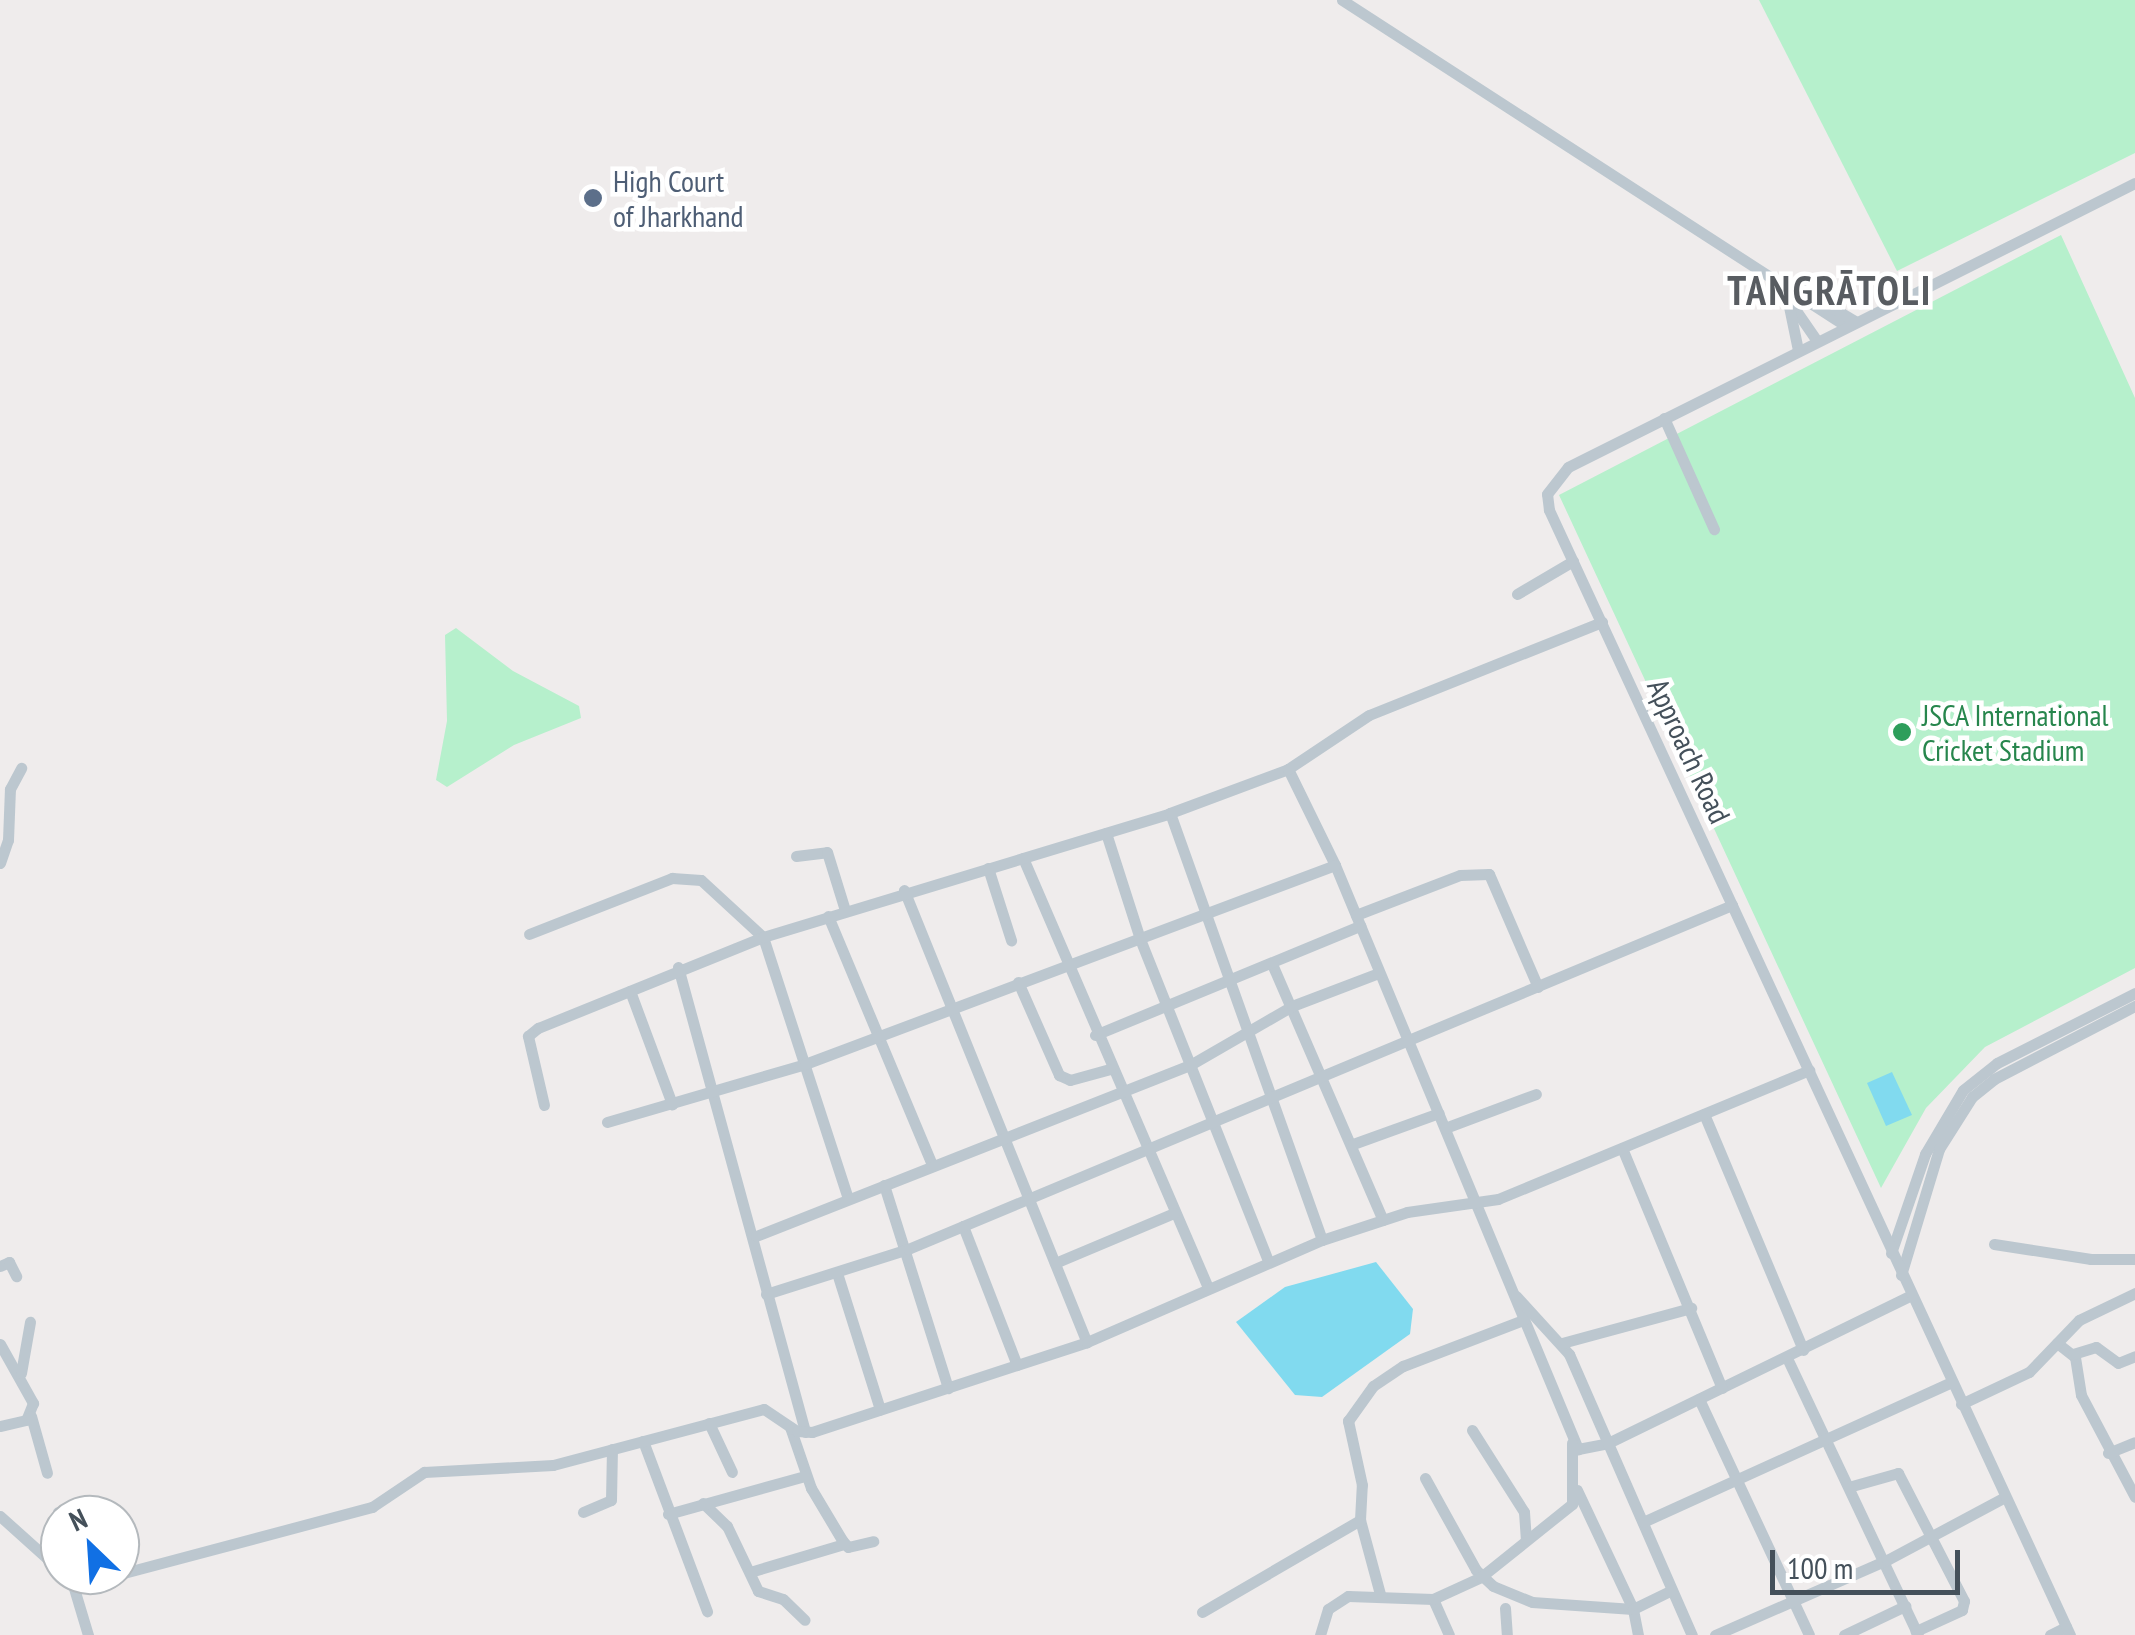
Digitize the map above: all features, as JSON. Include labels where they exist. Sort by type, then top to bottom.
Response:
[{"type":"street","points":[[1342,0],[1784,292],[1817,342]]},
{"type":"street","name":"Approach Road","points":[[2068,1631],[1900,1276],[1809,1070],[1549,510],[1555,480],[1568,467],[2135,183]]},
{"type":"street","points":[[1784,292],[1801,289],[1851,324]]},
{"type":"street","points":[[1784,292],[1798,350]]},
{"type":"street","points":[[1664,418],[1714,529]]},
{"type":"street","points":[[1518,594],[1573,562]]},
{"type":"street","points":[[544,1105],[532,1031],[678,967],[763,937],[904,890],[1170,813],[1288,769],[1369,715],[1602,622]]},
{"type":"street","points":[[0,863],[10,829],[10,790],[21,768]]},
{"type":"street","points":[[1288,769],[1335,865],[1478,1203],[1572,1444],[1577,1490],[1632,1609],[1632,1633]]},
{"type":"street","points":[[1170,813],[1267,1099],[1322,1240]]},
{"type":"street","points":[[1106,833],[1140,940],[1268,1260]]},
{"type":"street","points":[[796,856],[827,852],[845,910]]},
{"type":"street","points":[[1023,858],[1064,965],[1208,1288]]},
{"type":"street","points":[[607,1122],[806,1064],[1335,865]]},
{"type":"street","points":[[988,868],[1011,940]]},
{"type":"street","points":[[1095,1035],[1227,984],[1460,875],[1489,874],[1538,988]]},
{"type":"street","points":[[529,934],[689,876],[702,880],[763,937],[848,1199]]},
{"type":"street","points":[[904,890],[1087,1342]]},
{"type":"street","points":[[766,1294],[908,1249],[1732,904]]},
{"type":"street","points":[[828,916],[932,1165]]},
{"type":"street","points":[[1272,964],[1382,1220]]},
{"type":"street","points":[[678,967],[756,1236],[766,1294],[806,1432]]},
{"type":"street","points":[[756,1236],[1190,1065],[1292,1006],[1379,974]]},
{"type":"street","points":[[1018,982],[1058,1075],[1070,1080],[1110,1069]]},
{"type":"street","points":[[630,991],[672,1104]]},
{"type":"street","points":[[1891,1254],[1925,1154],[1962,1090],[1997,1063],[2135,992]]},
{"type":"street","points":[[1900,1276],[1939,1149],[1972,1097],[1994,1079],[2135,1006]]},
{"type":"street","points":[[140,1569],[372,1507],[424,1472],[552,1465],[764,1409],[790,1427],[806,1432],[880,1410],[1087,1342],[1268,1260],[1322,1240],[1382,1220],[1478,1203],[1809,1070]]},
{"type":"street","points":[[1445,1128],[1536,1094]]},
{"type":"street","points":[[1352,1144],[1438,1113]]},
{"type":"street","points":[[1704,1114],[1802,1350]]},
{"type":"street","points":[[1622,1148],[1692,1308],[1722,1388]]},
{"type":"street","points":[[884,1185],[908,1249],[948,1388]]},
{"type":"street","points":[[1055,1263],[1174,1213]]},
{"type":"street","points":[[962,1226],[1017,1366]]},
{"type":"street","points":[[1994,1244],[2091,1260],[2135,1259]]},
{"type":"street","points":[[0,1266],[8,1262],[16,1276]]},
{"type":"street","points":[[837,1273],[880,1410]]},
{"type":"street","points":[[1512,1292],[1562,1342],[1692,1635]]},
{"type":"street","points":[[1962,1404],[2036,1368],[2078,1320],[2135,1293]]},
{"type":"street","points":[[1572,1444],[1588,1450],[1608,1443],[1910,1296]]},
{"type":"street","points":[[1562,1342],[1692,1308]]},
{"type":"street","points":[[1380,1594],[1360,1520],[1362,1485],[1346,1434],[1354,1409],[1403,1366],[1523,1320]]},
{"type":"street","points":[[21,1373],[30,1322]]},
{"type":"street","points":[[2057,1343],[2073,1354],[2080,1392],[2108,1453],[2135,1497]]},
{"type":"street","points":[[0,1344],[32,1394],[31,1416],[48,1473]]},
{"type":"street","points":[[2073,1354],[2096,1346],[2118,1363],[2135,1356]]},
{"type":"street","points":[[1787,1358],[1887,1560],[1917,1633],[1966,1606],[1898,1473],[1852,1486]]},
{"type":"street","points":[[1642,1522],[1951,1382]]},
{"type":"street","points":[[1699,1398],[1809,1635]]},
{"type":"street","points":[[0,1426],[31,1416]]},
{"type":"street","points":[[709,1423],[732,1472]]},
{"type":"street","points":[[790,1427],[806,1476],[844,1544]]},
{"type":"street","points":[[1472,1430],[1524,1512],[1526,1540]]},
{"type":"street","points":[[643,1441],[707,1611]]},
{"type":"street","points":[[2108,1453],[2135,1442]]},
{"type":"street","points":[[583,1512],[611,1500],[612,1449]]},
{"type":"street","points":[[668,1514],[806,1476]]},
{"type":"street","points":[[1425,1478],[1481,1577],[1517,1599],[1632,1609],[1672,1590]]},
{"type":"street","points":[[1320,1635],[1323,1616],[1337,1601],[1380,1594],[1433,1599],[1481,1577],[1572,1504],[1577,1490]]},
{"type":"street","points":[[1715,1635],[1887,1560],[2005,1497]]},
{"type":"street","points":[[703,1503],[727,1526],[763,1596],[784,1599],[805,1620]]},
{"type":"street","points":[[0,1516],[40,1552]]},
{"type":"street","points":[[1202,1612],[1360,1520]]},
{"type":"street","points":[[750,1572],[844,1544],[873,1541]]},
{"type":"street","points":[[76,1595],[88,1635]]},
{"type":"street","points":[[1433,1599],[1448,1635]]},
{"type":"street","points":[[1844,1635],[1861,1631],[1905,1606]]},
{"type":"street","points":[[1506,1608],[1507,1635]]},
{"type":"street","points":[[2050,1635],[2068,1631]]},
{"type":"green space","points":[[1759,0],[2135,0],[2135,153],[1897,271]]},
{"type":"green space","name":"JSCA International Cricket Stadium","points":[[2061,235],[2135,398],[2135,968],[1985,1047],[1926,1108],[1881,1188],[1559,495]]},
{"type":"green space","points":[[456,628],[513,671],[579,706],[581,718],[514,745],[447,787],[436,780],[447,721],[445,635]]},
{"type":"water","points":[[1892,1072],[1912,1115],[1886,1126],[1867,1083]]},
{"type":"water","points":[[1376,1262],[1413,1309],[1410,1334],[1322,1397],[1295,1395],[1236,1322],[1285,1287]]},
{"type":"place","name":"High Court of Jharkhand","points":[[593,198]]},
{"type":"place","name":"JSCA International Cricket Stadium","points":[[1902,732]]},
{"type":"district","name":"TANGRĀTOLI","points":[[1830,290]]}]
